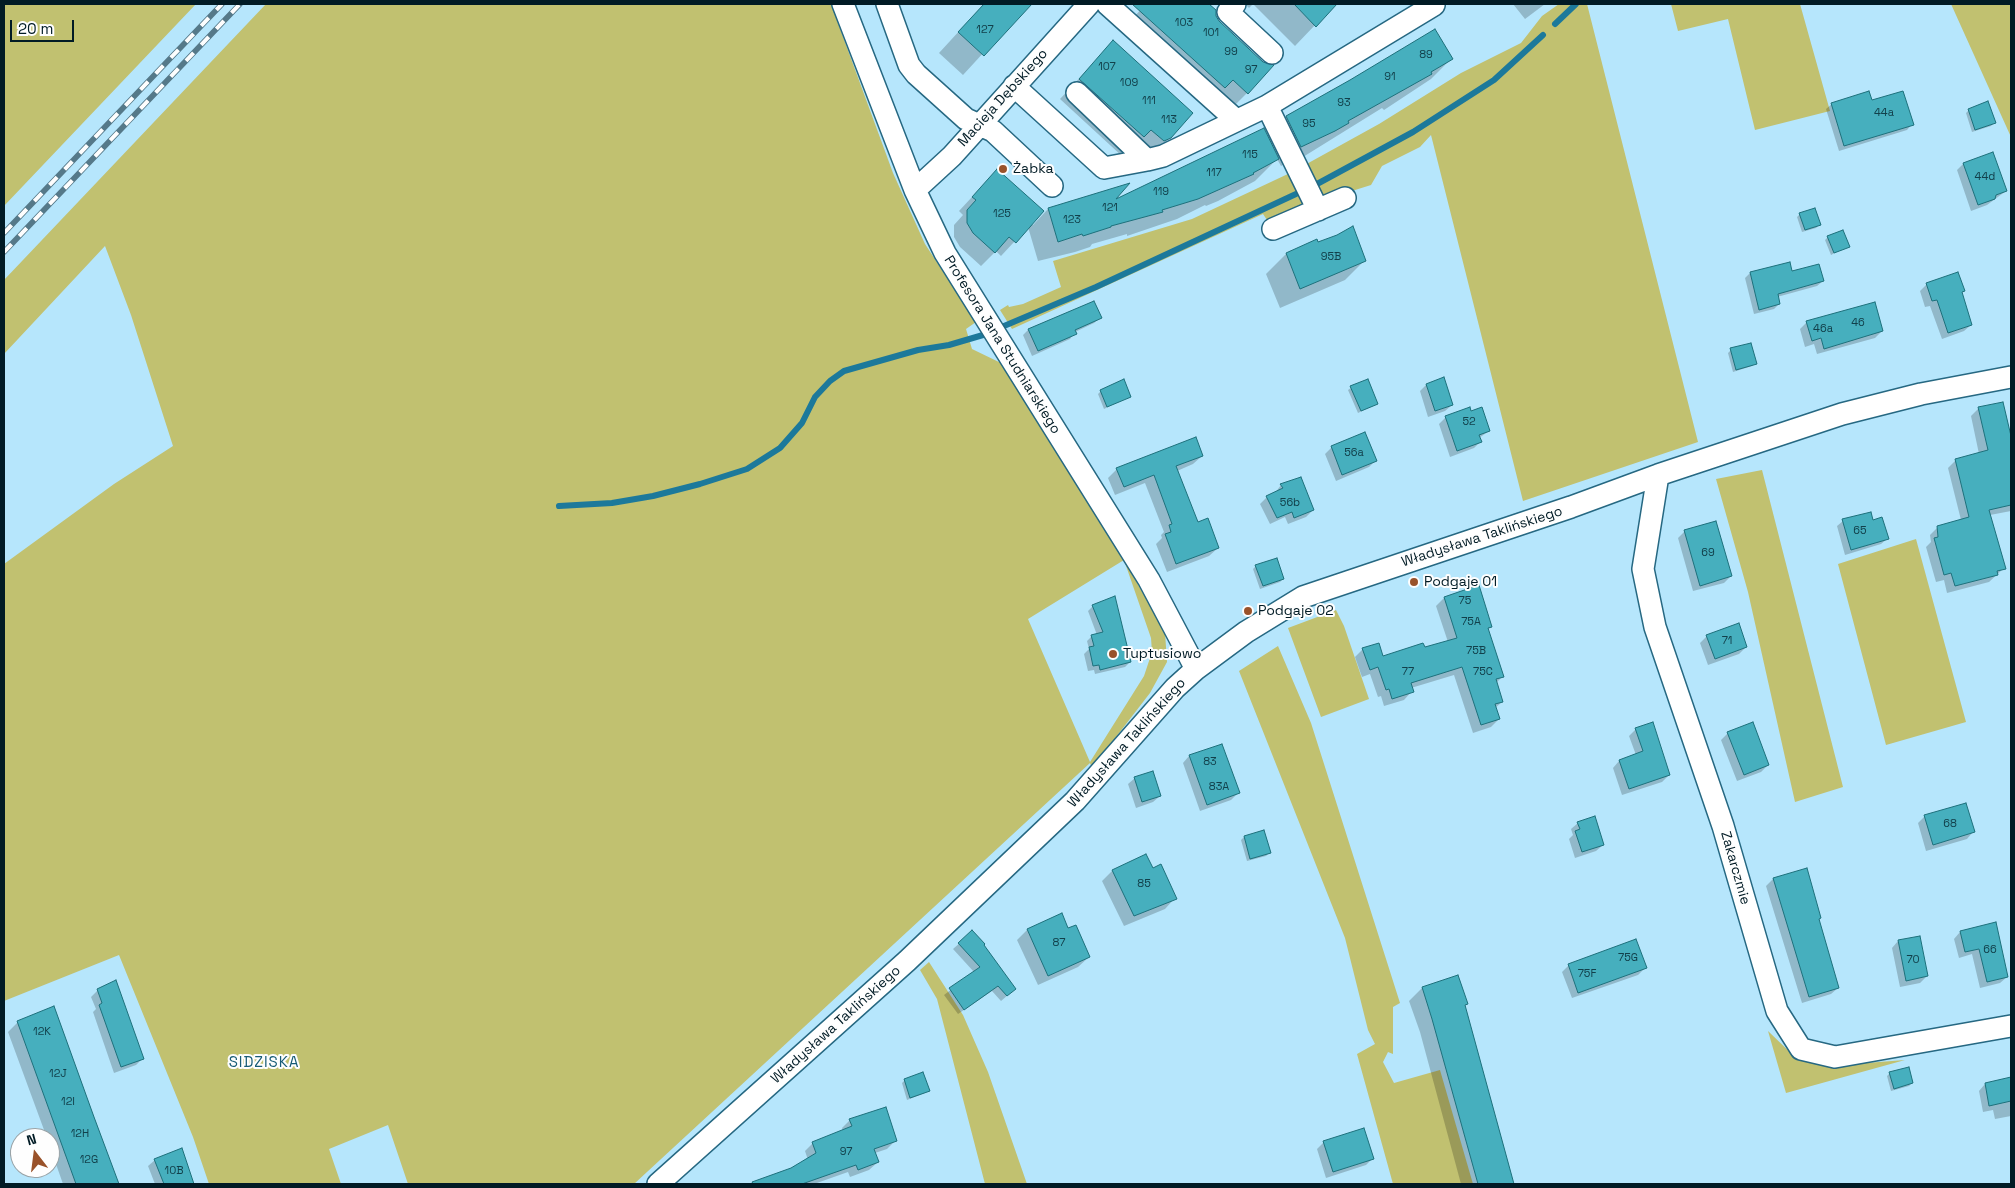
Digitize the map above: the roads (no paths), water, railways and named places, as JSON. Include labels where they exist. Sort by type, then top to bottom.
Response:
[{"type":"street","name":"Profesora Jana Studniarskiego","points":[[843,4],[915,190],[945,253],[1149,580],[1196,669]]},
{"type":"street","points":[[887,4],[909,65],[916,74],[966,119],[993,131],[1052,186]]},
{"type":"street","name":"Macieja Dębskiego","points":[[915,190],[952,156],[1089,4]]},
{"type":"street","points":[[1107,4],[1236,120]]},
{"type":"street","points":[[1235,4],[1228,12],[1272,53]]},
{"type":"street","points":[[1014,86],[1104,168],[1147,160],[1163,156],[1266,106],[1434,5]]},
{"type":"street","points":[[1077,93],[1147,160]]},
{"type":"street","points":[[1266,106],[1318,210]]},
{"type":"street","points":[[1273,229],[1345,198]]},
{"type":"street","name":"Władysława Taklińskiego","points":[[658,1184],[907,960],[1075,801],[1154,710],[1196,669],[1246,632],[1303,597],[1571,507],[1658,474],[1842,414],[1921,394],[2011,377]]},
{"type":"street","name":"Zakarczmie","points":[[1658,474],[1643,569],[1655,627],[1722,826],[1777,1011],[1801,1049],[1835,1057],[2011,1026]]},
{"type":"waterway","points":[[1555,24],[1576,4]]},
{"type":"waterway","points":[[1317,184],[1413,132],[1494,80],[1543,35]]},
{"type":"waterway","points":[[1004,326],[1096,287],[1296,194]]},
{"type":"waterway","points":[[559,506],[612,503],[653,496],[747,469],[780,448],[802,423],[815,397],[830,381],[844,371],[918,350],[949,345],[983,335]]},
{"type":"railway","points":[[4,233],[222,4]]},
{"type":"railway","points":[[4,252],[240,4]]},
{"type":"place","name":"Żabka","points":[[1003,169]]},
{"type":"place","name":"Podgaje 01","points":[[1414,582]]},
{"type":"place","name":"Podgaje 02","points":[[1248,611]]},
{"type":"place","name":"Tuptusiowo","points":[[1113,654]]},
{"type":"district","name":"SIDZISKA","points":[[264,1063]]}]
